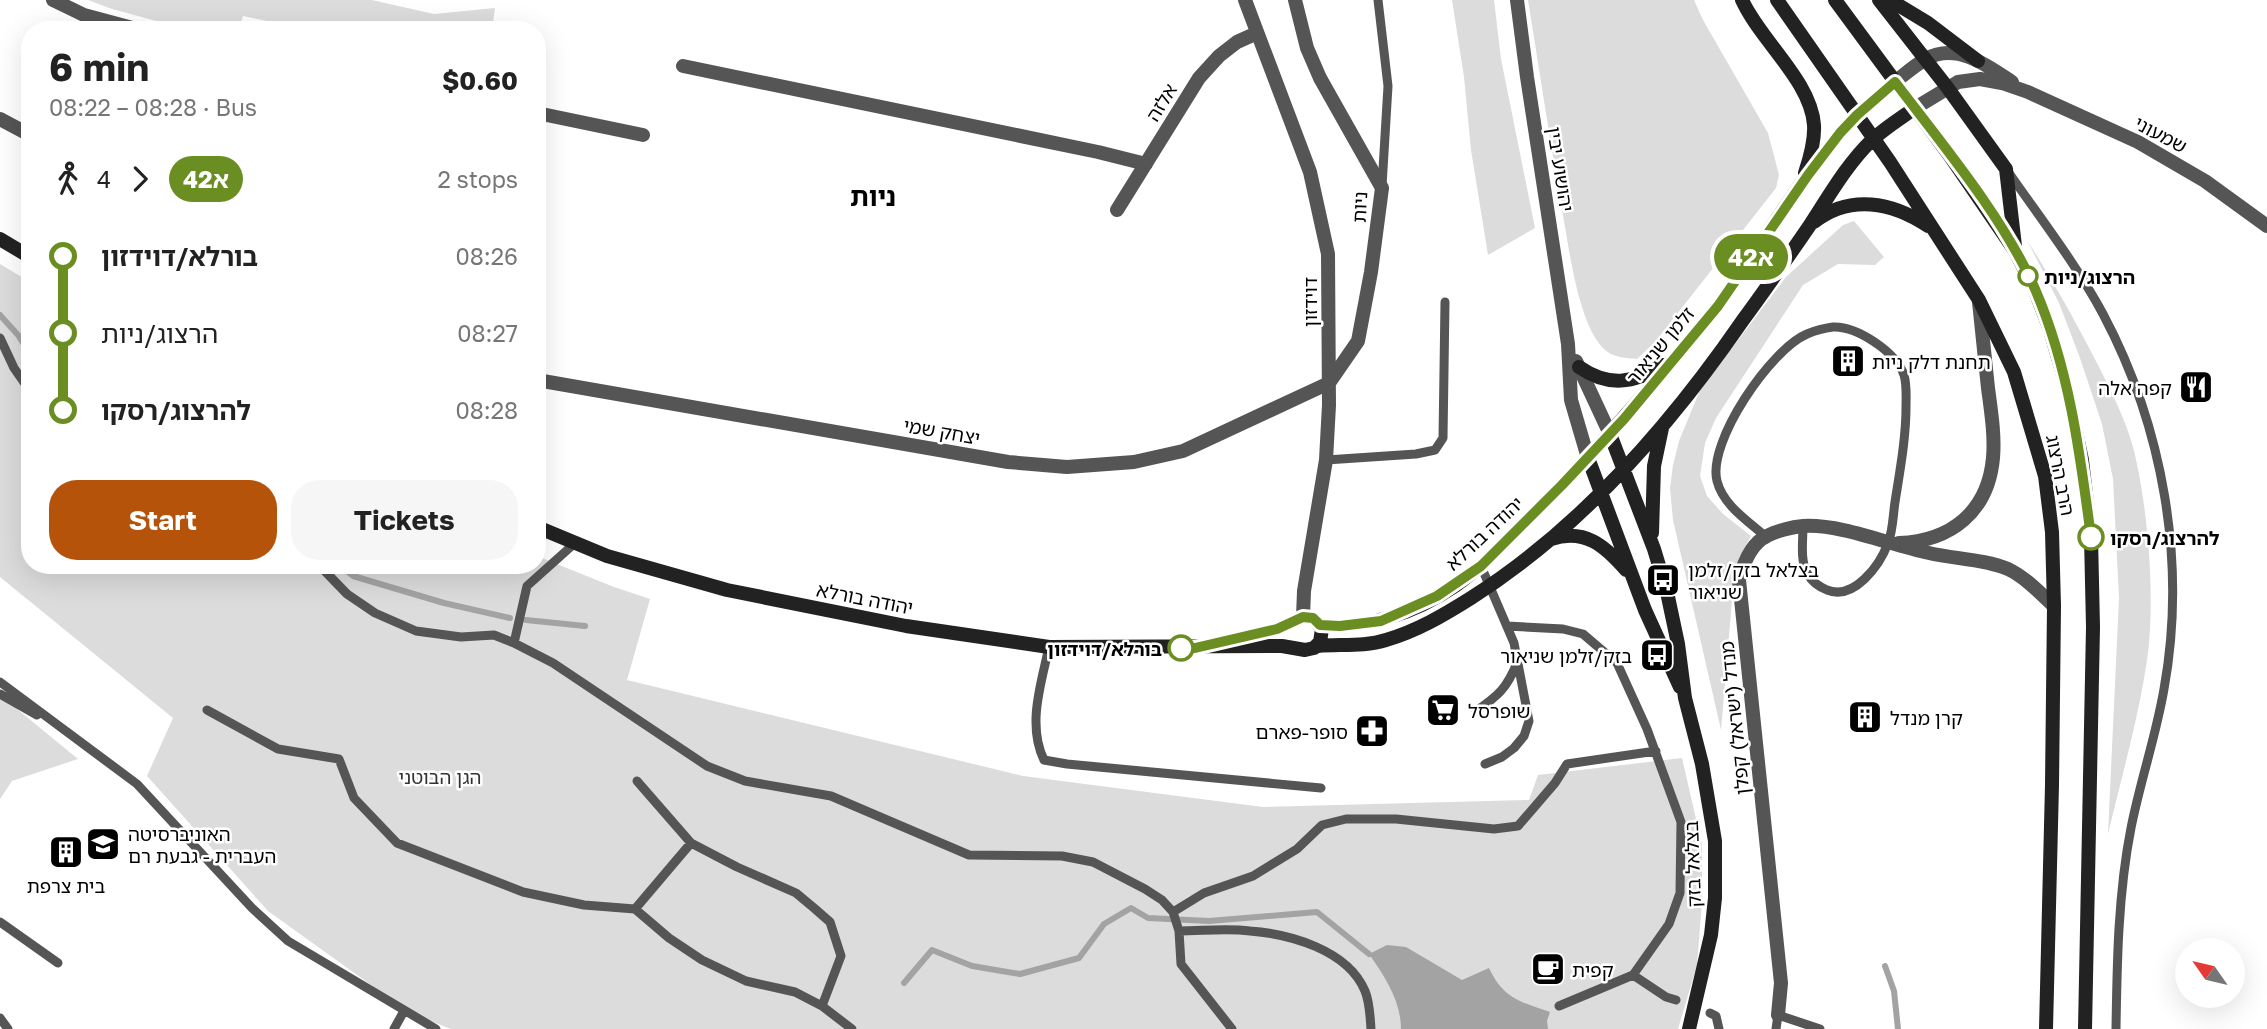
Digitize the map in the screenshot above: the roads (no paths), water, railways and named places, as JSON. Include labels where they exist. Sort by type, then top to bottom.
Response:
[{"type":"street","points":[[53,0],[84,15],[106,21]]},
{"type":"street","name":"דוידזון","points":[[1245,0],[1310,172],[1328,254],[1329,383],[1326,460],[1298,620]]},
{"type":"street","name":"ניות","points":[[1295,0],[1307,48],[1320,78],[1382,188],[1371,272],[1358,341],[1329,383]]},
{"type":"street","name":"יהושוע יבין","points":[[1517,0],[1568,344],[1571,400],[1588,458]]},
{"type":"street","points":[[1742,0],[1758,29],[1803,93],[1812,113],[1814,125],[1810,154],[1799,187]]},
{"type":"street","name":"הרב הרצוג","points":[[1777,0],[1874,139],[1979,300],[2014,372],[2045,476],[2052,532],[2054,606],[2046,1029]]},
{"type":"street","name":"הרב הרצוג","points":[[1835,0],[2015,251],[2035,288],[2066,385],[2082,460],[2091,537],[2094,627],[2085,1029]]},
{"type":"street","points":[[1879,0],[1926,59],[2006,169],[2015,251]]},
{"type":"street","points":[[1890,0],[1928,23],[1978,61]]},
{"type":"street","name":"אלזה","points":[[1117,210],[1199,78],[1219,56],[1237,42],[1257,33]]},
{"type":"street","name":"שמעוני","points":[[1895,82],[1936,54],[1956,53],[1978,61],[2028,92]]},
{"type":"street","points":[[683,66],[1146,164]]},
{"type":"street","name":"שמעוני","points":[[1915,108],[1947,87],[1970,79],[2002,83],[2138,142],[2205,181],[2267,226]]},
{"type":"street","name":"זלמן שניאור","points":[[1610,434],[1718,306],[1799,187],[1857,115],[1895,82]]},
{"type":"street","points":[[1600,492],[1664,424],[1740,326],[1830,193],[1874,139],[1915,108]]},
{"type":"street","points":[[546,115],[643,135]]},
{"type":"street","points":[[0,119],[21,130]]},
{"type":"street","points":[[1810,225],[1830,212],[1856,204],[1867,204],[1902,211],[1934,230]]},
{"type":"street","points":[[0,239],[21,252]]},
{"type":"street","points":[[1888,543],[1928,539],[1949,532],[1965,520],[1980,500],[1990,479],[1993,427],[1979,300]]},
{"type":"street","name":"יהושוע יבין","points":[[1568,344],[1623,468]]},
{"type":"street","points":[[1579,367],[1613,382],[1630,381],[1647,375],[1678,354]]},
{"type":"street","name":"יצחק שמי","points":[[546,382],[1008,462],[1067,467],[1134,462],[1183,451],[1329,383]]},
{"type":"street","points":[[1654,549],[1652,481],[1664,424]]},
{"type":"street","name":"יהודה בורלא","points":[[1320,625],[1357,626],[1381,621],[1421,605],[1453,587],[1481,566],[1610,434]]},
{"type":"street","name":"בצלאל בזק","points":[[1588,458],[1659,644],[1685,698]]},
{"type":"street","name":"בצלאל בזק","points":[[1623,468],[1654,549],[1678,644],[1685,698],[1702,764],[1715,841],[1712,935],[1689,1029]]},
{"type":"street","name":"יהודה בורלא","points":[[1318,646],[1360,645],[1384,641],[1428,624],[1490,586],[1550,539],[1600,492]]},
{"type":"street","points":[[1765,536],[1803,526],[1837,530],[1925,553],[2005,568],[2024,579],[2054,606]]},
{"type":"street","name":"יהודה בורלא","points":[[546,531],[659,572],[727,590],[906,626],[1049,647],[1297,648]]},
{"type":"street","points":[[1550,539],[1564,535],[1586,537],[1608,552],[1632,577]]},
{"type":"street","name":"מנדל (ישראל) קפלן","points":[[1765,536],[1743,565],[1739,580],[1781,983],[1777,1022]]},
{"type":"street","points":[[1313,618],[1320,625],[1323,633],[1318,646],[1305,650],[1297,648],[1289,637],[1298,620],[1313,618]]},
{"type":"street","name":"יהודה בורלא","points":[[1195,648],[1298,620]]},
{"type":"lane","points":[[1378,0],[1388,86],[1382,188]]},
{"type":"lane","points":[[2006,169],[2103,314],[2142,405],[2168,509],[2173,568],[2171,636],[2165,688],[2125,865],[2116,1029]]},
{"type":"lane","points":[[1326,460],[1416,454],[1435,450],[1443,438],[1445,302]]},
{"type":"lane","points":[[1765,536],[1730,505],[1721,493],[1716,464],[1724,433],[1756,382],[1784,350],[1806,334],[1835,327],[1881,345],[1904,374],[1906,416],[1888,543],[1867,578],[1853,588],[1833,592],[1813,582],[1808,575],[1804,565],[1803,526]]},
{"type":"lane","points":[[0,338],[21,378]]},
{"type":"lane","points":[[546,569],[575,543]]},
{"type":"lane","points":[[1481,566],[1514,643],[1529,721],[1524,736],[1514,748],[1485,764]]},
{"type":"lane","points":[[328,574],[347,594],[375,612],[416,631],[461,637],[494,635],[514,643],[572,673],[707,766],[745,781],[831,796],[969,855],[1062,856],[1093,862],[1145,889],[1162,900],[1173,912],[1179,931],[1181,964],[1232,1029]]},
{"type":"lane","points":[[514,643],[527,586],[540,574]]},
{"type":"lane","points":[[1507,626],[1563,629],[1583,634],[1617,663],[1656,751],[1681,822],[1680,892],[1669,924],[1633,975],[1559,1006]]},
{"type":"lane","points":[[1049,647],[1036,712],[1036,743],[1044,760],[1321,788]]},
{"type":"lane","points":[[1476,711],[1501,693],[1511,679],[1518,661]]},
{"type":"lane","points":[[0,682],[137,784],[252,908],[288,941],[436,1029]]},
{"type":"lane","points":[[0,694],[66,730]]},
{"type":"lane","points":[[207,710],[278,749],[339,760],[354,798],[397,843],[523,892],[584,905],[635,909],[669,938],[702,960],[746,981],[794,992],[822,1006],[852,1029]]},
{"type":"lane","points":[[1173,912],[1204,893],[1253,876],[1297,849],[1322,825],[1346,819],[1396,819],[1494,829],[1518,826],[1547,793],[1567,764],[1656,751]]},
{"type":"lane","points":[[637,781],[691,843],[796,893],[830,922],[841,956],[822,1006]]},
{"type":"lane","points":[[635,909],[691,843]]},
{"type":"lane","points":[[0,922],[58,964]]},
{"type":"lane","points":[[1179,931],[1250,930],[1313,946],[1336,958],[1356,975],[1366,992],[1370,1029]]},
{"type":"lane","points":[[1633,975],[1666,997],[1676,1000]]},
{"type":"lane","points":[[394,1029],[404,1011]]},
{"type":"lane","points":[[1710,1013],[1716,1016],[1719,1029]]},
{"type":"lane","points":[[0,1018],[8,1029]]},
{"type":"lane","points":[[1777,1022],[1816,1028]]},
{"type":"waterway","points":[[0,315],[21,340]]},
{"type":"waterway","points":[[350,574],[444,603],[510,618]]},
{"type":"waterway","points":[[526,620],[585,626]]},
{"type":"waterway","points":[[904,983],[932,950],[972,966],[1020,974],[1079,958],[1104,924],[1131,908],[1148,918],[1209,921],[1317,912],[1369,954]]},
{"type":"waterway","points":[[1885,966],[1894,991],[1898,1029]]},
{"type":"place","name":"הרצוג/ניות","points":[[2028,276]]},
{"type":"place","name":"תחנת דלק ניות","points":[[1848,361]]},
{"type":"place","name":"קפה אלה","points":[[2196,387]]},
{"type":"place","name":"להרצוג/רסקו","points":[[2091,537]]},
{"type":"place","name":"בצלאל בזק/זלמן שניאור","points":[[1663,580]]},
{"type":"place","name":"בורלא/דוידזון","points":[[1181,648]]},
{"type":"place","name":"בזק/זלמן שניאור","points":[[1657,655]]},
{"type":"place","name":"שופרסל","points":[[1443,710]]},
{"type":"place","name":"קרן מנדל","points":[[1865,717]]},
{"type":"place","name":"סופר-פארם","points":[[1372,731]]},
{"type":"place","name":"האוניברסיטה העברית - גבעת רם","points":[[103,844]]},
{"type":"place","name":"בית צרפת","points":[[66,852]]},
{"type":"place","name":"קפית","points":[[1548,969]]},
{"type":"district","name":"ניות","points":[[873,196]]},
{"type":"park label","name":"הגן הבוטני","points":[[440,776]]}]
